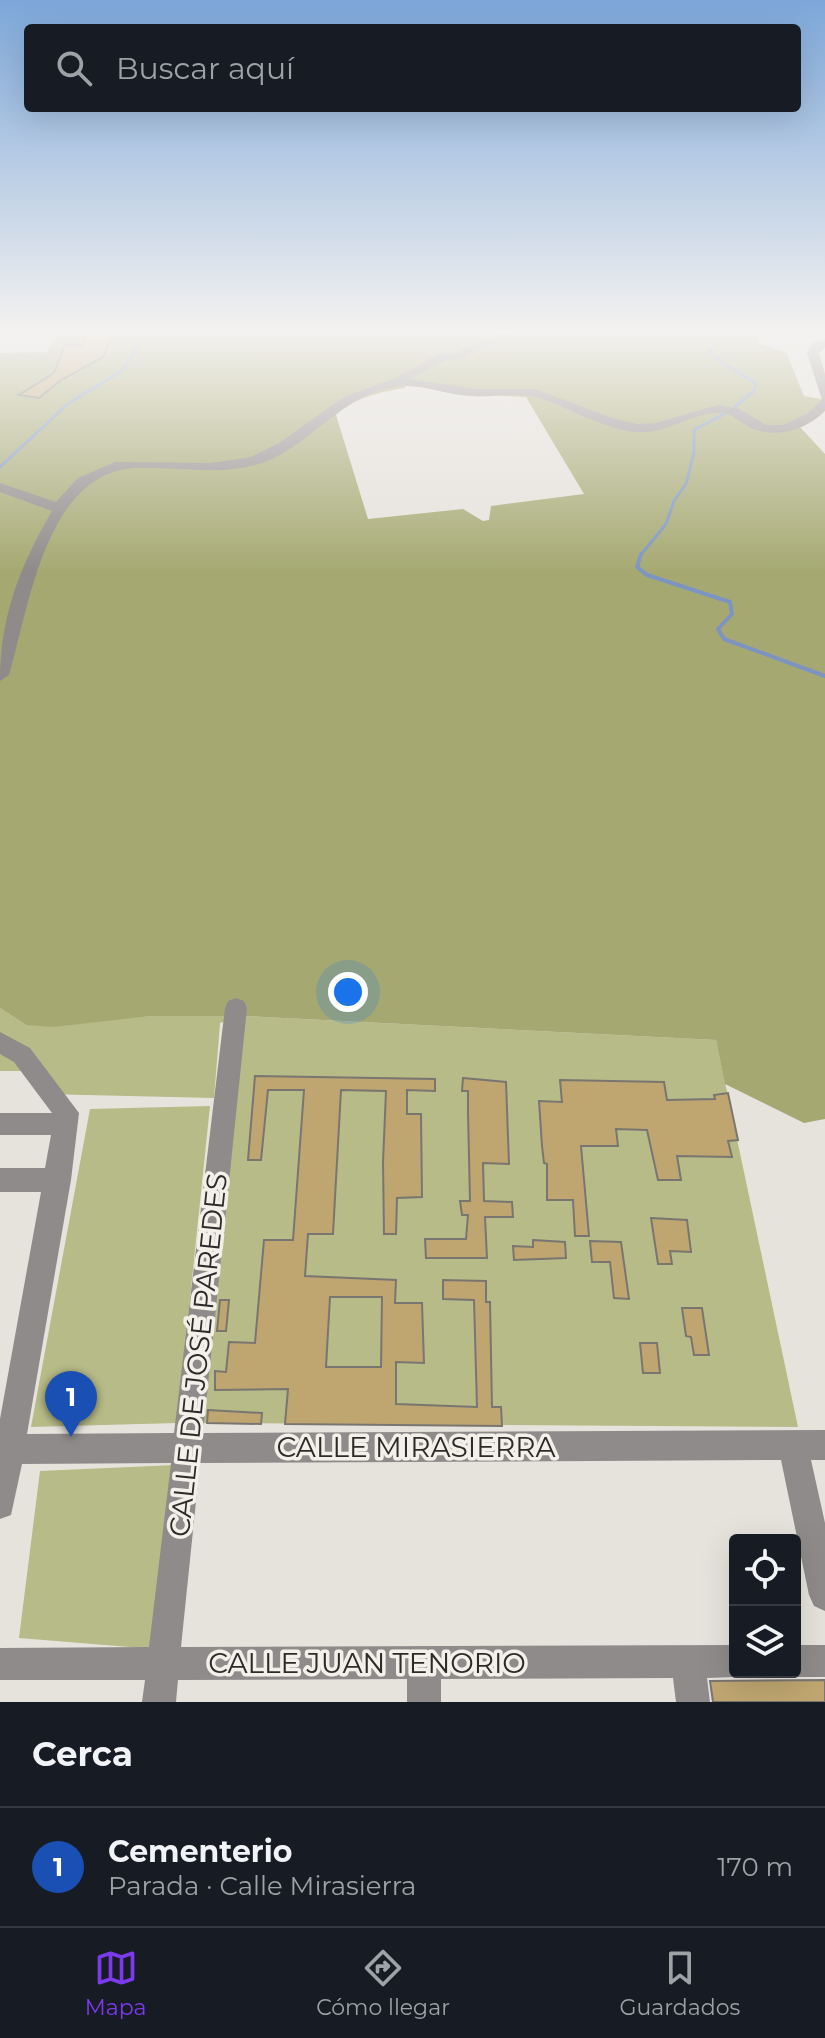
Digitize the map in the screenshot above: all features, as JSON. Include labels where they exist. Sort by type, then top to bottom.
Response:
[{"type":"street","points":[[0,675],[9,649],[17,604],[58,508],[87,477],[101,470],[138,464],[163,467],[241,465],[272,454],[332,413]]},
{"type":"street","points":[[583,413],[599,420],[650,429],[705,413]]},
{"type":"street","points":[[739,413],[756,426],[776,430],[816,413]]},
{"type":"street","points":[[0,487],[58,508]]},
{"type":"street","name":"CALLE DE JOSÉ PAREDES","points":[[159,1702],[236,1008]]},
{"type":"street","points":[[0,1042],[22,1055],[67,1113],[58,1180],[7,1449],[0,1504]]},
{"type":"street","points":[[0,1124],[65,1124]]},
{"type":"street","points":[[0,1180],[58,1180]]},
{"type":"street","points":[[793,1445],[825,1595]]},
{"type":"street","name":"CALLE MIRASIERRA","points":[[7,1449],[825,1445]]},
{"type":"street","name":"CALLE JUAN TENORIO","points":[[0,1664],[729,1661]]},
{"type":"street","points":[[801,1661],[825,1661]]},
{"type":"street","points":[[688,1662],[693,1702]]},
{"type":"street","points":[[424,1663],[424,1702]]},
{"type":"green space","points":[[0,413],[338,413],[368,519],[463,509],[483,521],[489,520],[491,506],[584,494],[536,413],[812,413],[799,426],[825,454],[825,1119],[804,1123],[725,1084],[716,1040],[245,1016],[151,1016],[53,1027],[26,1025],[0,1008]]},
{"type":"green space","points":[[0,1008],[26,1025],[151,1016],[244,1016],[220,1023],[214,1098],[43,1094],[22,1071],[0,1071]]},
{"type":"green space","points":[[244,1016],[716,1040],[798,1427],[201,1423]]},
{"type":"green space","points":[[210,1106],[177,1423],[31,1427],[90,1109]]},
{"type":"green space","points":[[175,1465],[154,1649],[19,1638],[40,1471]]},
{"type":"building","points":[[255,1076],[435,1079],[435,1091],[407,1090],[407,1114],[421,1114],[422,1197],[397,1198],[396,1234],[384,1234],[386,1091],[341,1090],[333,1234],[308,1234],[305,1276],[396,1280],[395,1303],[422,1303],[424,1363],[396,1362],[396,1404],[477,1407],[474,1300],[443,1299],[443,1280],[486,1281],[486,1302],[490,1302],[492,1407],[501,1407],[502,1426],[285,1424],[288,1389],[215,1390],[215,1371],[226,1372],[229,1342],[255,1343],[264,1240],[293,1240],[304,1090],[268,1090],[261,1160],[248,1160]],"holes":[[[330,1297],[382,1297],[381,1367],[326,1367]]]},
{"type":"building","points":[[463,1078],[506,1082],[509,1164],[483,1163],[484,1201],[512,1202],[513,1217],[485,1217],[487,1258],[426,1258],[425,1239],[466,1239],[468,1215],[462,1215],[460,1201],[470,1201],[468,1091],[462,1091]]},
{"type":"building","points":[[560,1080],[664,1082],[667,1100],[715,1099],[714,1095],[728,1093],[738,1140],[728,1141],[732,1157],[677,1156],[681,1180],[658,1180],[647,1130],[616,1129],[618,1146],[581,1146],[589,1236],[575,1236],[573,1200],[547,1200],[547,1164],[544,1163],[539,1101],[562,1102]]},
{"type":"building","points":[[651,1218],[687,1220],[691,1252],[670,1251],[672,1264],[658,1264]]},
{"type":"building","points":[[533,1240],[565,1242],[566,1258],[514,1260],[513,1246],[533,1247]]},
{"type":"building","points":[[590,1241],[621,1242],[629,1299],[614,1298],[610,1262],[592,1262]]},
{"type":"building","points":[[220,1300],[229,1300],[226,1331],[217,1331]]},
{"type":"building","points":[[682,1308],[702,1308],[709,1355],[694,1355],[691,1337],[686,1336]]},
{"type":"building","points":[[640,1343],[657,1343],[660,1373],[643,1373]]},
{"type":"building","points":[[208,1410],[262,1413],[261,1424],[207,1423]]},
{"type":"building","points":[[825,1680],[825,1702],[713,1702],[710,1681]]},
{"type":"waterway","points":[[0,467],[58,413]]},
{"type":"waterway","points":[[641,555],[666,524],[674,501],[686,484],[694,453],[694,430],[725,413]]},
{"type":"waterway","points":[[641,555],[637,567],[647,575],[730,602],[732,614],[718,629],[724,639],[825,676]]},
{"type":"place","name":"Cementerio","points":[[71,1437]]}]
